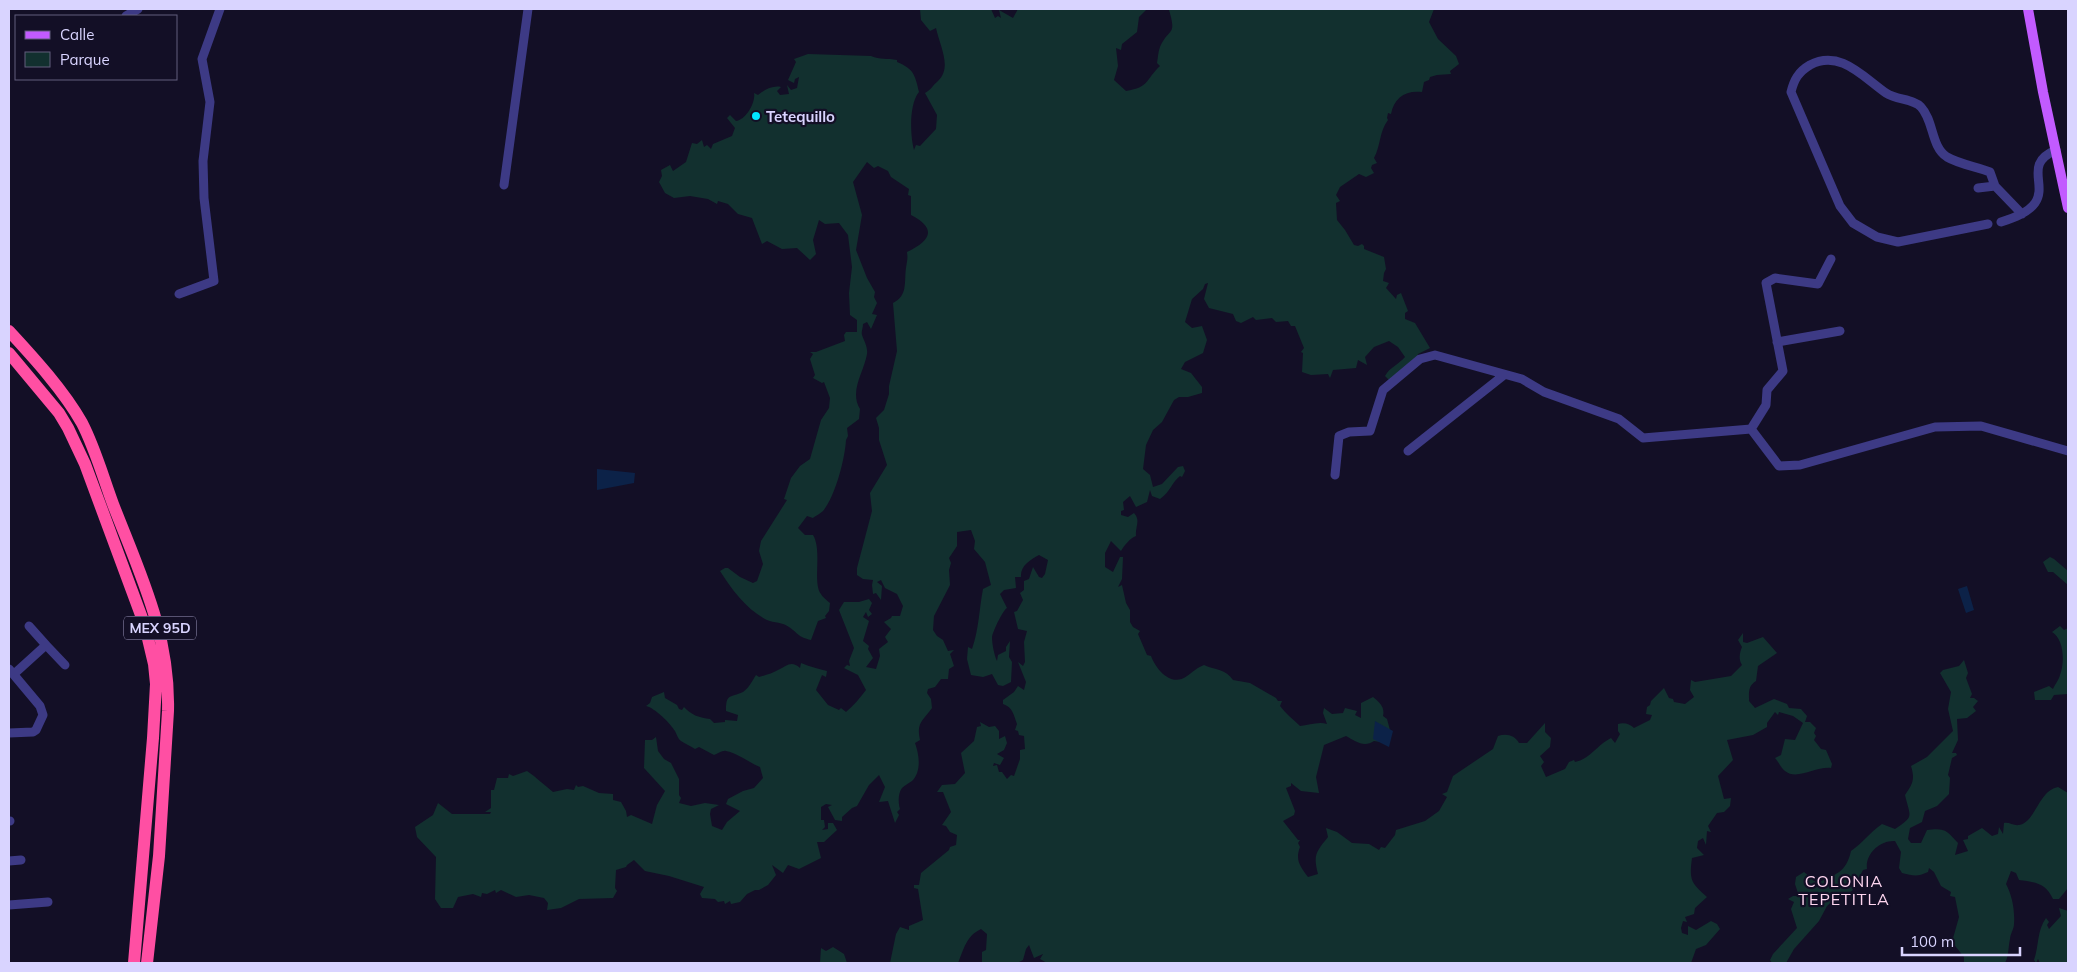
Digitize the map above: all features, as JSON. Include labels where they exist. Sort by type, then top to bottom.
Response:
[{"type":"highway","name":"MEX 95D","points":[[9,331],[40,367],[82,424],[149,598],[164,646],[169,687],[168,711],[159,856],[146,963]]},
{"type":"highway","name":"MEX 95D","points":[[9,353],[58,412],[77,444],[146,626],[152,650],[156,684],[153,738],[134,963]]},
{"type":"main road","points":[[2028,9],[2043,92],[2068,208]]},
{"type":"street","points":[[179,294],[214,281],[204,198],[203,161],[210,102],[202,59],[220,9]]},
{"type":"street","points":[[504,185],[528,9]]},
{"type":"street","points":[[1988,224],[1898,242],[1877,237],[1853,223],[1840,206],[1791,92],[1795,78],[1808,66],[1820,60],[1842,61],[1870,79],[1888,94],[1920,106],[1929,119],[1939,149],[1947,157],[1990,172],[1996,186],[2022,214]]},
{"type":"street","points":[[2001,222],[2022,214],[2036,201],[2041,159],[2045,154],[2056,150]]},
{"type":"street","points":[[1978,188],[1996,186]]},
{"type":"street","points":[[1751,429],[1766,405],[1767,390],[1783,371],[1766,283],[1775,278],[1818,284],[1831,259]]},
{"type":"street","points":[[1777,342],[1840,331]]},
{"type":"street","points":[[1335,475],[1339,436],[1349,432],[1370,431],[1382,390],[1420,359],[1436,355],[1522,379],[1544,392],[1619,418],[1643,438],[1751,429]]},
{"type":"street","points":[[1408,451],[1504,375]]},
{"type":"street","points":[[1751,429],[1779,466],[1800,466],[1935,427],[1981,426],[2068,451]]},
{"type":"street","points":[[29,626],[65,665]]},
{"type":"street","points":[[9,733],[33,732],[36,730],[43,715],[40,706],[11,672],[46,644]]},
{"type":"street","points":[[9,861],[21,860]]},
{"type":"street","points":[[9,905],[48,902]]},
{"type":"green space","points":[[920,9],[991,9],[995,18],[998,16],[1001,18],[999,10],[1013,18],[1018,9],[1147,9],[1139,17],[1137,32],[1122,44],[1121,50],[1116,48],[1118,66],[1114,80],[1126,91],[1143,85],[1160,66],[1157,63],[1159,49],[1172,28],[1169,10],[1434,9],[1429,22],[1438,39],[1456,56],[1459,64],[1450,71],[1451,74],[1430,77],[1429,80],[1424,82],[1422,92],[1410,92],[1398,99],[1392,108],[1391,114],[1388,113],[1388,120],[1383,129],[1374,158],[1377,163],[1372,165],[1371,168],[1374,173],[1366,177],[1359,174],[1340,187],[1336,195],[1340,201],[1336,203],[1337,220],[1354,245],[1362,244],[1364,249],[1384,257],[1386,269],[1383,281],[1389,283],[1386,288],[1396,299],[1397,295],[1401,293],[1408,311],[1405,313],[1405,319],[1415,323],[1430,348],[1418,354],[1415,367],[1391,382],[1385,376],[1389,370],[1405,357],[1398,347],[1389,341],[1374,347],[1365,357],[1367,365],[1358,360],[1356,368],[1333,370],[1330,378],[1328,374],[1311,375],[1302,372],[1303,353],[1301,352],[1304,348],[1295,326],[1291,326],[1288,321],[1276,322],[1272,318],[1256,320],[1253,317],[1241,323],[1236,321],[1233,314],[1209,308],[1204,299],[1208,283],[1205,284],[1203,289],[1192,299],[1185,322],[1192,328],[1202,326],[1207,340],[1203,353],[1185,362],[1181,369],[1191,373],[1202,387],[1202,393],[1188,397],[1179,397],[1174,400],[1162,422],[1153,430],[1146,445],[1143,469],[1150,475],[1153,487],[1162,484],[1178,467],[1183,466],[1185,471],[1182,477],[1177,478],[1167,493],[1160,499],[1152,496],[1150,490],[1147,502],[1136,507],[1130,496],[1123,502],[1124,510],[1121,511],[1121,515],[1128,517],[1134,513],[1136,516],[1136,536],[1129,540],[1121,551],[1111,541],[1105,553],[1105,567],[1113,572],[1120,557],[1123,557],[1122,579],[1118,587],[1122,585],[1126,603],[1130,610],[1130,622],[1133,627],[1140,631],[1138,634],[1147,655],[1151,656],[1160,671],[1170,678],[1175,680],[1181,679],[1204,665],[1220,670],[1233,680],[1250,683],[1278,701],[1282,701],[1280,706],[1300,726],[1317,723],[1327,724],[1323,713],[1324,708],[1332,714],[1343,713],[1345,708],[1357,711],[1355,715],[1361,718],[1361,703],[1373,697],[1381,705],[1383,716],[1387,719],[1390,730],[1386,743],[1374,741],[1363,744],[1346,736],[1324,745],[1316,777],[1319,793],[1301,791],[1291,783],[1291,786],[1286,788],[1295,811],[1294,815],[1283,821],[1300,840],[1298,843],[1300,847],[1298,859],[1308,877],[1318,874],[1316,858],[1318,850],[1328,837],[1326,828],[1337,832],[1352,843],[1369,844],[1379,850],[1381,847],[1385,848],[1395,835],[1396,830],[1425,821],[1439,811],[1447,797],[1442,794],[1447,792],[1453,776],[1493,749],[1498,736],[1510,735],[1519,743],[1527,743],[1545,723],[1545,732],[1551,738],[1550,747],[1540,756],[1544,762],[1541,766],[1546,777],[1565,769],[1569,762],[1585,758],[1611,738],[1615,743],[1620,734],[1618,724],[1631,725],[1634,728],[1650,720],[1652,715],[1646,714],[1647,707],[1664,688],[1669,698],[1673,699],[1674,702],[1685,704],[1694,697],[1690,690],[1691,680],[1695,682],[1731,676],[1742,665],[1740,653],[1742,647],[1738,640],[1743,633],[1743,642],[1747,643],[1763,637],[1777,653],[1758,666],[1756,681],[1750,690],[1749,701],[1755,708],[1774,699],[1787,704],[1789,708],[1801,709],[1807,716],[1805,722],[1810,722],[1816,728],[1814,740],[1821,749],[1826,750],[1832,764],[1831,768],[1801,774],[1790,774],[1784,770],[1775,758],[1781,755],[1785,739],[1795,740],[1803,723],[1793,716],[1779,712],[1778,715],[1775,712],[1767,723],[1767,727],[1753,735],[1727,740],[1733,760],[1718,776],[1724,799],[1731,798],[1730,806],[1724,812],[1717,813],[1708,826],[1711,832],[1707,831],[1706,845],[1703,838],[1698,841],[1697,848],[1704,855],[1692,858],[1691,876],[1697,888],[1707,897],[1695,908],[1694,914],[1685,917],[1687,922],[1683,921],[1681,928],[1682,933],[1688,935],[1688,926],[1696,930],[1711,921],[1717,924],[1720,929],[1706,945],[1696,949],[1691,963],[1047,963],[1040,959],[1043,954],[1034,958],[1029,945],[1023,960],[1017,963],[982,963],[982,952],[986,950],[987,934],[981,929],[969,939],[958,963],[890,963],[896,934],[900,927],[909,930],[909,926],[923,920],[918,889],[914,888],[914,885],[919,885],[921,873],[949,850],[950,847],[956,845],[957,835],[942,825],[951,812],[943,792],[937,792],[942,785],[955,784],[965,773],[961,753],[974,741],[977,727],[981,726],[980,722],[989,727],[995,726],[999,731],[999,739],[1005,736],[1007,743],[1004,750],[997,754],[1004,758],[1000,765],[994,763],[993,766],[997,765],[999,772],[1002,772],[1007,779],[1011,775],[1014,776],[1020,759],[1020,750],[1025,749],[1024,736],[1019,735],[1018,731],[1015,730],[1017,724],[1014,715],[1009,707],[1003,704],[1003,700],[1014,692],[1018,686],[1024,690],[1026,682],[1018,662],[1023,666],[1025,662],[1024,642],[1027,631],[1018,629],[1014,612],[1017,611],[1023,600],[1020,593],[1024,590],[1024,581],[1029,579],[1033,567],[1039,577],[1042,578],[1045,574],[1048,560],[1039,555],[1032,559],[1022,570],[1021,577],[1015,577],[1016,588],[1004,590],[1000,594],[1007,608],[994,630],[992,642],[997,661],[998,655],[1006,651],[1010,641],[1011,682],[1003,686],[998,685],[992,674],[983,677],[971,675],[967,659],[968,647],[972,649],[978,627],[983,589],[991,585],[985,562],[974,549],[975,541],[971,530],[957,532],[957,546],[949,558],[951,563],[949,570],[950,585],[934,616],[933,630],[943,640],[948,651],[954,650],[950,654],[954,666],[949,669],[948,679],[941,679],[935,687],[928,689],[927,693],[931,699],[932,708],[921,722],[919,729],[920,740],[915,743],[918,752],[917,772],[912,781],[901,790],[899,798],[900,809],[897,812],[899,815],[895,823],[888,801],[879,802],[885,787],[879,775],[869,785],[857,806],[842,817],[842,821],[835,820],[828,807],[832,805],[826,804],[821,807],[821,820],[824,820],[825,827],[822,830],[828,829],[828,823],[833,823],[837,830],[824,842],[817,842],[821,858],[799,869],[788,865],[783,873],[772,865],[776,875],[768,885],[747,894],[740,902],[731,904],[730,901],[725,904],[724,901],[718,902],[715,899],[702,898],[700,894],[704,887],[645,871],[634,860],[626,867],[616,870],[615,888],[617,891],[613,898],[579,899],[561,908],[547,910],[548,903],[544,898],[529,895],[516,897],[501,890],[496,893],[495,890],[487,894],[482,893],[481,897],[473,894],[458,897],[453,908],[441,908],[435,899],[436,857],[417,837],[415,827],[433,815],[438,803],[452,814],[490,814],[491,812],[485,812],[491,808],[491,790],[494,790],[497,778],[508,778],[509,774],[513,776],[527,771],[553,792],[567,789],[574,790],[576,785],[599,793],[613,794],[613,800],[621,802],[627,817],[631,815],[652,824],[657,805],[665,791],[644,768],[645,740],[652,740],[656,737],[658,751],[664,759],[671,763],[679,779],[679,795],[681,798],[679,803],[691,806],[705,803],[719,805],[711,809],[710,814],[712,826],[722,830],[727,822],[740,811],[726,804],[728,799],[743,791],[754,788],[763,778],[760,767],[730,752],[723,751],[714,755],[699,747],[695,749],[683,742],[666,720],[646,706],[650,703],[652,697],[664,692],[665,698],[677,705],[679,709],[682,710],[684,707],[693,714],[710,719],[714,723],[725,722],[725,720],[737,721],[738,715],[726,711],[727,701],[730,697],[743,692],[756,675],[759,677],[791,664],[800,668],[801,663],[827,671],[826,677],[822,675],[816,690],[828,705],[839,710],[841,708],[846,712],[866,690],[858,675],[844,668],[847,665],[850,666],[849,661],[854,648],[839,610],[844,602],[859,602],[869,599],[872,603],[869,610],[872,614],[868,617],[866,612],[863,617],[869,621],[863,641],[869,646],[868,649],[873,658],[866,667],[876,669],[880,656],[879,649],[888,642],[885,637],[891,629],[884,622],[892,616],[900,616],[903,606],[897,594],[885,588],[881,580],[877,582],[882,586],[881,600],[876,593],[873,594],[873,580],[863,579],[857,575],[857,568],[872,511],[870,493],[887,465],[879,440],[879,428],[876,418],[884,410],[897,351],[893,303],[903,293],[907,252],[921,244],[928,235],[928,230],[920,220],[911,215],[909,189],[891,177],[888,171],[878,166],[874,168],[867,162],[853,182],[862,215],[856,250],[867,278],[875,292],[874,297],[877,303],[872,314],[877,315],[871,329],[867,322],[863,324],[862,334],[867,351],[856,395],[860,409],[859,419],[847,428],[848,436],[844,457],[832,497],[823,511],[813,518],[807,516],[798,528],[805,535],[813,535],[817,547],[818,587],[824,598],[830,603],[826,618],[818,621],[811,640],[801,636],[787,625],[767,620],[753,611],[735,592],[720,571],[728,568],[740,577],[753,583],[757,581],[763,564],[759,551],[761,541],[787,500],[784,499],[791,478],[800,466],[810,459],[821,420],[829,408],[830,398],[824,382],[822,383],[813,378],[815,375],[810,359],[813,354],[810,352],[816,352],[845,341],[844,335],[846,332],[857,332],[857,320],[850,315],[849,293],[852,267],[848,235],[839,223],[825,224],[819,220],[813,240],[816,254],[810,260],[797,248],[782,249],[767,241],[762,244],[752,218],[738,214],[728,204],[718,201],[717,204],[708,199],[690,196],[674,198],[665,193],[659,182],[662,176],[661,170],[670,165],[673,171],[686,162],[692,143],[697,144],[702,140],[704,147],[707,145],[711,149],[713,144],[732,136],[735,128],[727,118],[730,115],[736,121],[747,114],[752,106],[754,93],[758,95],[769,88],[781,87],[777,91],[780,95],[789,94],[787,85],[791,90],[797,88],[799,77],[795,79],[794,83],[788,80],[796,62],[794,59],[808,54],[871,56],[897,60],[897,62],[907,67],[915,77],[919,92],[913,104],[911,120],[914,150],[916,145],[920,146],[936,129],[937,115],[925,93],[942,76],[945,64],[936,28],[930,31],[921,20]]},
{"type":"green space","points":[[2050,557],[2068,571],[2068,585],[2053,572],[2048,572],[2043,562]]},
{"type":"green space","points":[[2060,626],[2064,630],[2068,628],[2068,694],[2054,695],[2051,700],[2035,700],[2034,692],[2049,686],[2053,689],[2062,670],[2061,645],[2056,635],[2052,632]]},
{"type":"green space","points":[[1964,660],[1968,673],[1966,678],[1972,694],[1970,698],[1978,701],[1973,707],[1976,711],[1967,718],[1957,719],[1958,740],[1952,753],[1957,755],[1952,758],[1948,775],[1950,778],[1949,794],[1937,806],[1925,811],[1922,822],[1910,828],[1908,839],[1911,843],[1921,843],[1927,830],[1938,829],[1948,833],[1958,843],[1955,855],[1968,851],[1963,840],[1968,839],[1968,836],[1982,828],[1992,836],[1998,834],[1999,827],[2003,834],[2004,823],[2019,825],[2025,823],[2046,794],[2058,787],[2068,793],[2068,888],[2059,899],[2053,899],[2043,886],[2019,880],[2016,873],[2011,871],[2006,884],[2013,903],[2014,924],[2005,963],[1964,963],[1964,957],[1952,942],[1959,917],[1955,897],[1950,896],[1951,892],[1941,886],[1934,872],[1929,868],[1928,872],[1918,875],[1902,873],[1899,868],[1901,852],[1895,841],[1890,841],[1879,845],[1871,853],[1867,869],[1863,870],[1852,891],[1836,898],[1827,906],[1819,921],[1794,949],[1786,963],[1772,963],[1770,960],[1773,954],[1797,928],[1791,909],[1794,902],[1788,899],[1793,896],[1799,896],[1795,884],[1796,877],[1804,872],[1817,883],[1835,875],[1846,864],[1851,851],[1878,827],[1882,824],[1895,829],[1908,818],[1909,812],[1905,795],[1912,781],[1911,766],[1927,757],[1953,731],[1948,709],[1951,692],[1940,673],[1943,670],[1959,666]]},
{"type":"green space","points":[[2059,908],[2068,911],[2068,963],[2040,963],[2038,959],[2036,963],[2034,960],[2043,923],[2046,918],[2049,922],[2047,925],[2049,929],[2061,916]]},
{"type":"green space","points":[[833,947],[844,954],[847,963],[820,963],[821,948],[826,951]]},
{"type":"water","points":[[597,469],[635,473],[634,483],[597,490]]},
{"type":"water","points":[[1967,586],[1974,610],[1966,613],[1958,589]]},
{"type":"water","points":[[1375,721],[1393,731],[1389,747],[1373,739]]},
{"type":"place","name":"Tetequillo","points":[[756,116]]},
{"type":"district","name":"COLONIA TEPETITLA","points":[[1844,890]]}]
